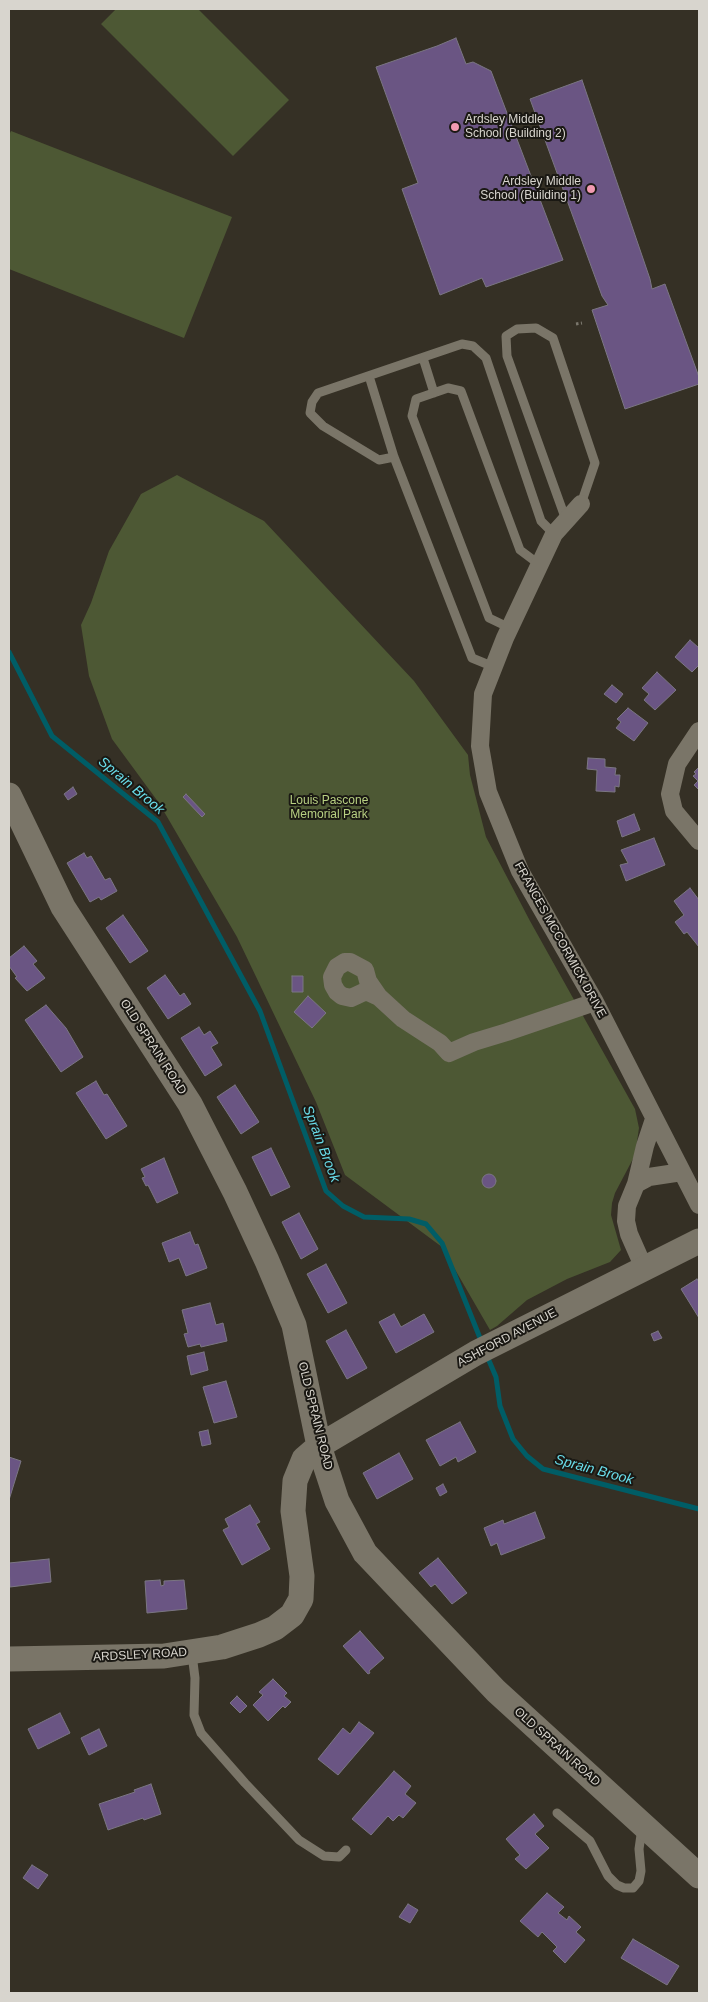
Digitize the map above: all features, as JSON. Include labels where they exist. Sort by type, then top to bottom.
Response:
[{"type":"street","name":"FRANCES MCCORMICK DRIVE","points":[[580,504],[554,534],[510,628],[483,694],[480,746],[488,792],[520,871],[595,1002],[699,1205]]},
{"type":"street","points":[[699,731],[677,764],[670,794],[674,811],[699,841]]},
{"type":"street","name":"OLD SPRAIN ROAD","points":[[9,795],[59,898],[190,1104],[235,1192],[294,1325],[319,1446],[337,1501],[365,1553],[496,1691],[699,1876]]},
{"type":"street","points":[[379,997],[403,1019],[440,1043],[449,1053],[474,1042],[595,1002]]},
{"type":"street","points":[[644,1268],[626,1221],[627,1206],[636,1184],[654,1119]]},
{"type":"street","points":[[636,1184],[649,1177],[682,1172]]},
{"type":"street","name":"ASHFORD AVENUE","points":[[319,1446],[486,1347],[699,1241]]},
{"type":"street","name":"ARDSLEY ROAD","points":[[9,1659],[164,1656],[222,1647],[275,1628],[292,1615],[301,1599],[302,1576],[293,1511],[295,1481],[304,1459],[319,1446]]},
{"type":"lane","points":[[566,520],[507,356],[506,336],[517,329],[536,328],[553,338],[595,462],[580,504]]},
{"type":"lane","points":[[394,457],[379,460],[323,426],[310,413],[312,402],[318,393],[462,344],[473,346],[486,358],[541,521],[554,534]]},
{"type":"lane","points":[[423,358],[434,392]]},
{"type":"lane","points":[[369,376],[394,457],[472,658],[494,667]]},
{"type":"lane","points":[[510,628],[489,618],[412,416],[416,399],[448,388],[461,391],[520,550],[540,565]]},
{"type":"lane","points":[[191,1652],[195,1678],[194,1715],[201,1733],[299,1840],[324,1856],[339,1856],[346,1850]]},
{"type":"lane","points":[[557,1813],[590,1841],[608,1876],[617,1885],[624,1888],[633,1888],[639,1881],[643,1824]]},
{"type":"path","points":[[576,324],[582,323]]},
{"type":"green space","points":[[116,9],[198,9],[289,100],[233,156],[101,24]]},
{"type":"green space","points":[[11,131],[232,217],[184,338],[9,269],[9,135]]},
{"type":"green space","name":"Louis Pascone Memorial Park","points":[[177,475],[264,521],[414,681],[468,755],[470,775],[486,837],[530,921],[635,1109],[639,1128],[635,1155],[615,1193],[612,1203],[611,1215],[621,1250],[610,1262],[567,1279],[527,1300],[490,1330],[442,1247],[345,1175],[316,1102],[237,937],[159,803],[112,739],[89,676],[81,625],[91,603],[109,551],[141,494]]},
{"type":"building","name":"Ardsley Middle School (Building 2)","points":[[456,38],[466,64],[473,62],[491,71],[563,260],[486,287],[482,278],[440,295],[402,189],[418,183],[376,67]]},
{"type":"building","name":"Ardsley Middle School (Building 1)","points":[[582,80],[652,289],[665,284],[699,377],[699,384],[625,409],[592,310],[608,305],[602,296],[530,99]]},
{"type":"building","points":[[690,640],[699,648],[699,665],[692,672],[675,657]]},
{"type":"building","points":[[657,672],[676,690],[655,710],[644,700],[649,694],[642,688]]},
{"type":"building","points":[[612,685],[623,694],[616,703],[604,694]]},
{"type":"building","points":[[628,708],[648,723],[634,741],[616,728],[621,722],[617,719]]},
{"type":"building","points":[[588,758],[605,759],[605,767],[616,768],[615,775],[620,775],[619,787],[615,786],[615,792],[596,791],[597,770],[587,769]]},
{"type":"building","points":[[699,767],[699,790],[694,785],[698,781],[693,776]]},
{"type":"building","points":[[73,787],[77,794],[68,800],[64,794]]},
{"type":"building","points":[[186,794],[205,814],[202,817],[183,797]]},
{"type":"building","points":[[634,814],[640,830],[622,837],[617,821]]},
{"type":"building","points":[[654,838],[665,865],[626,881],[620,865],[628,863],[621,850]]},
{"type":"building","points":[[84,853],[87,858],[91,856],[105,880],[110,878],[117,891],[101,900],[99,897],[90,902],[67,863]]},
{"type":"building","points":[[690,888],[699,900],[699,947],[687,932],[684,934],[675,922],[684,915],[674,901]]},
{"type":"building","points":[[123,915],[148,951],[130,963],[106,928]]},
{"type":"building","points":[[24,946],[37,961],[33,964],[45,978],[27,991],[15,978],[17,977],[9,966],[9,958]]},
{"type":"building","points":[[165,975],[180,996],[184,993],[191,1004],[168,1019],[147,988]]},
{"type":"building","points":[[292,976],[303,976],[303,992],[292,992]]},
{"type":"building","points":[[308,996],[326,1013],[312,1028],[294,1012]]},
{"type":"building","points":[[46,1005],[66,1028],[83,1057],[61,1072],[25,1020]]},
{"type":"building","points":[[199,1027],[204,1035],[210,1031],[218,1043],[211,1047],[222,1065],[205,1076],[181,1038]]},
{"type":"building","points":[[96,1081],[104,1095],[107,1094],[127,1126],[106,1139],[76,1093]]},
{"type":"building","points":[[235,1085],[259,1122],[241,1134],[217,1097]]},
{"type":"building","points":[[271,1148],[290,1187],[271,1196],[252,1157]]},
{"type":"building","points":[[164,1158],[178,1193],[157,1203],[148,1185],[146,1186],[142,1178],[145,1177],[141,1169]]},
{"type":"building","points":[[489,1174],[494,1176],[496,1181],[494,1186],[489,1188],[484,1186],[482,1181],[484,1176]]},
{"type":"building","points":[[299,1213],[318,1249],[301,1259],[282,1222]]},
{"type":"building","points":[[190,1232],[195,1245],[198,1244],[207,1268],[186,1276],[179,1258],[169,1262],[162,1243]]},
{"type":"building","points":[[326,1264],[347,1303],[328,1313],[307,1274]]},
{"type":"building","points":[[697,1279],[699,1282],[699,1318],[681,1289]]},
{"type":"building","points":[[210,1303],[216,1325],[223,1323],[227,1341],[201,1347],[200,1344],[188,1347],[184,1334],[188,1333],[182,1310]]},
{"type":"building","points":[[394,1314],[401,1327],[424,1314],[434,1332],[396,1353],[379,1322]]},
{"type":"building","points":[[346,1330],[367,1368],[347,1379],[326,1341]]},
{"type":"building","points":[[658,1331],[662,1338],[654,1341],[651,1334]]},
{"type":"building","points":[[204,1352],[208,1370],[191,1375],[187,1356]]},
{"type":"building","points":[[226,1381],[237,1417],[214,1423],[203,1387]]},
{"type":"building","points":[[460,1422],[476,1452],[458,1462],[456,1457],[440,1466],[426,1440]]},
{"type":"building","points":[[208,1430],[211,1444],[202,1446],[199,1432]]},
{"type":"building","points":[[399,1453],[413,1479],[377,1499],[363,1473]]},
{"type":"building","points":[[9,1457],[21,1461],[9,1500]]},
{"type":"building","points":[[443,1484],[447,1492],[440,1496],[436,1488]]},
{"type":"building","points":[[250,1505],[260,1522],[256,1524],[270,1549],[242,1565],[223,1530],[229,1527],[225,1519]]},
{"type":"building","points":[[535,1512],[545,1538],[501,1555],[497,1543],[491,1546],[484,1528],[503,1520],[504,1524]]},
{"type":"building","points":[[438,1558],[467,1593],[452,1604],[435,1584],[431,1587],[419,1573]]},
{"type":"building","points":[[49,1559],[51,1582],[10,1587],[9,1563]]},
{"type":"building","points":[[160,1580],[161,1586],[164,1585],[164,1581],[184,1580],[187,1609],[147,1613],[145,1581]]},
{"type":"building","points":[[360,1631],[384,1658],[368,1674],[343,1646]]},
{"type":"building","points":[[273,1679],[287,1693],[284,1696],[291,1702],[285,1708],[283,1706],[268,1721],[253,1705],[263,1695],[259,1692]]},
{"type":"building","points":[[237,1696],[247,1706],[240,1713],[230,1703]]},
{"type":"building","points":[[60,1713],[70,1733],[38,1749],[28,1729]]},
{"type":"building","points":[[359,1722],[374,1733],[338,1775],[318,1759],[343,1728],[350,1734]]},
{"type":"building","points":[[99,1729],[107,1746],[89,1755],[81,1738]]},
{"type":"building","points":[[394,1771],[411,1786],[405,1794],[416,1803],[403,1818],[399,1815],[393,1821],[388,1816],[371,1835],[352,1819]]},
{"type":"building","points":[[151,1784],[161,1814],[108,1830],[99,1804],[135,1792],[134,1790]]},
{"type":"building","points":[[534,1814],[544,1826],[535,1834],[549,1848],[526,1869],[515,1859],[520,1855],[506,1839]]},
{"type":"building","points":[[32,1865],[48,1875],[38,1889],[23,1878]]},
{"type":"building","points":[[547,1893],[564,1907],[558,1913],[567,1920],[569,1916],[581,1927],[576,1932],[585,1940],[565,1963],[553,1951],[557,1947],[542,1932],[538,1937],[520,1921]]},
{"type":"building","points":[[408,1904],[418,1910],[410,1923],[399,1917]]},
{"type":"building","points":[[633,1939],[679,1966],[667,1985],[621,1958]]},
{"type":"waterway","name":"Sprain Brook","points":[[9,652],[52,736],[158,822],[260,1011],[326,1191],[343,1206],[364,1217],[409,1219],[426,1224],[442,1243],[482,1343]]},
{"type":"waterway","name":"Sprain Brook","points":[[487,1356],[496,1377],[500,1406],[513,1439],[527,1456],[543,1469],[699,1509]]},
{"type":"place","name":"Ardsley Middle School (Building 2)","points":[[455,127]]},
{"type":"place","name":"Ardsley Middle School (Building 1)","points":[[591,189]]}]
